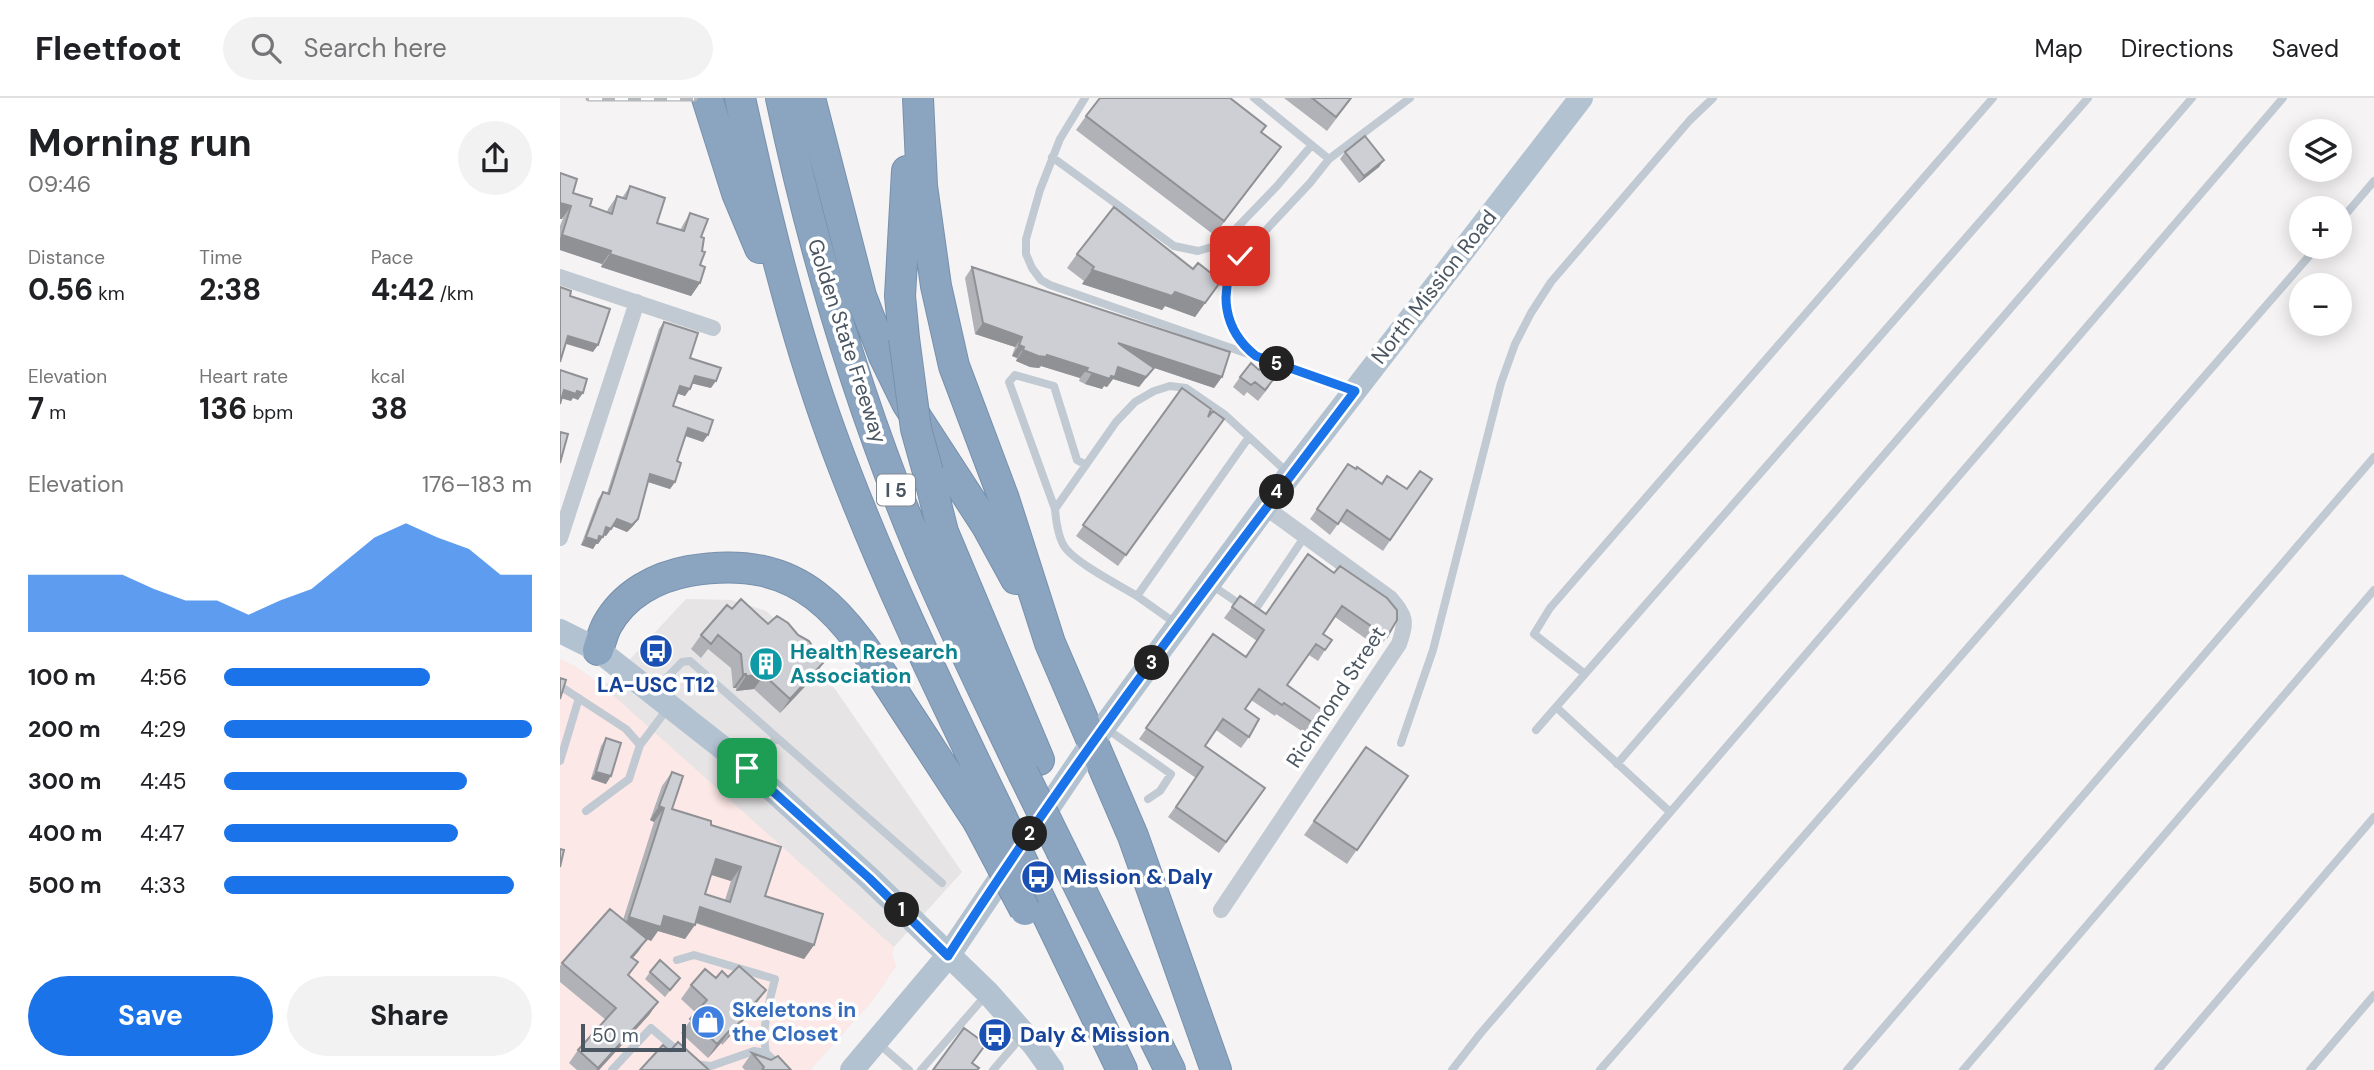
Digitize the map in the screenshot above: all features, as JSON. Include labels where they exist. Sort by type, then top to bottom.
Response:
[{"type":"highway","points":[[706,98],[738,155]]},
{"type":"highway","points":[[738,155],[740,98]]},
{"type":"highway","name":"Golden State Freeway","points":[[781,98],[802,193],[838,325],[891,479],[955,631],[1031,767]]},
{"type":"highway","points":[[810,98],[861,296],[884,356],[907,403],[986,526],[1098,735],[1216,1070]]},
{"type":"highway","points":[[917,98],[915,180],[900,296],[916,429],[943,532],[1031,767],[1067,842],[1087,902],[1170,1070]]},
{"type":"highway","name":"Golden State Freeway","points":[[738,155],[746,214],[800,342],[832,437],[989,817]]},
{"type":"highway","points":[[915,180],[954,366],[1004,499],[1050,642]]},
{"type":"highway","points":[[598,650],[607,625],[635,593],[655,581],[678,573],[736,566],[765,570],[793,582],[818,598],[839,616],[863,646],[989,817],[1117,1059]]},
{"type":"main road","name":"North Mission Road","points":[[852,1070],[948,956],[1098,735],[1265,507],[1581,98]]},
{"type":"main road","points":[[560,631],[598,650],[747,768],[869,878],[988,993],[1024,1033],[1052,1070]]},
{"type":"street","points":[[560,277],[713,328]]},
{"type":"street","points":[[560,538],[637,302]]},
{"type":"street","name":"Richmond Street","points":[[1221,910],[1399,644],[1405,626],[1402,613],[1390,598],[1265,507]]},
{"type":"lane","points":[[1085,98],[1052,157],[1026,239],[1027,259],[1038,276],[1050,285],[1355,391]]},
{"type":"lane","points":[[1254,98],[1329,159]]},
{"type":"lane","points":[[1256,356],[1239,339],[1228,317],[1225,293],[1231,270],[1240,256],[1310,183],[1329,159],[1410,98]]},
{"type":"lane","points":[[1401,743],[1433,650],[1501,383],[1515,344],[1551,282],[1690,120],[1713,98]]},
{"type":"lane","points":[[1585,674],[1534,634],[1550,608],[1993,98]]},
{"type":"lane","points":[[1536,730],[2088,98]]},
{"type":"lane","points":[[1617,764],[2192,98]]},
{"type":"lane","points":[[1452,1070],[1479,1034],[2283,98]]},
{"type":"lane","points":[[1052,157],[1174,246],[1198,251],[1215,246],[1227,238],[1311,146]]},
{"type":"lane","points":[[2352,206],[2374,181]]},
{"type":"lane","points":[[1600,1070],[2307,259]]},
{"type":"lane","points":[[1086,465],[1077,460],[1054,386],[1015,375],[1009,382],[1055,509],[1060,537],[1065,548],[1179,626]]},
{"type":"lane","points":[[1055,509],[1116,422],[1135,402],[1154,391],[1170,386],[1186,388],[1224,414],[1291,475]]},
{"type":"lane","points":[[1136,596],[1249,437]]},
{"type":"lane","points":[[1847,1070],[2374,457]]},
{"type":"lane","points":[[1210,584],[1253,613],[1305,537]]},
{"type":"lane","points":[[1964,1070],[2374,590]]},
{"type":"lane","points":[[586,811],[629,779],[640,745],[662,699],[682,662],[690,661],[942,883]]},
{"type":"lane","points":[[560,685],[626,729],[640,745]]},
{"type":"lane","points":[[560,761],[579,698]]},
{"type":"lane","points":[[1556,707],[1670,812]]},
{"type":"lane","points":[[1098,735],[1171,774],[1160,791],[1148,799]]},
{"type":"lane","points":[[747,768],[777,738]]},
{"type":"lane","points":[[2158,1070],[2374,817]]},
{"type":"lane","points":[[677,960],[694,956],[775,979],[763,1039],[766,1053]]},
{"type":"lane","points":[[921,1070],[988,993]]},
{"type":"lane","points":[[2310,1070],[2374,995]]},
{"type":"lane","points":[[611,1070],[651,1028],[692,1064],[711,1066],[754,1051],[766,1053],[784,1070]]},
{"type":"lane","points":[[993,1070],[1024,1033]]},
{"type":"lane","points":[[876,1041],[909,1070]]},
{"type":"shaded area","points":[[686,599],[732,600],[766,611],[803,643],[962,872],[894,947],[892,954],[896,966],[872,1001],[810,1070],[560,1070],[560,659],[604,687]]},
{"type":"shaded area","points":[[560,659],[604,687],[894,947],[892,954],[896,966],[872,1001],[810,1070],[560,1070]]},
{"type":"building","points":[[1100,98],[1230,98],[1266,126],[1261,132],[1281,147],[1224,221],[1086,116]]},
{"type":"building","points":[[1312,98],[1351,98],[1336,117]]},
{"type":"building","points":[[1365,136],[1384,160],[1364,176],[1345,152]]},
{"type":"building","points":[[560,173],[577,179],[573,193],[592,199],[590,206],[612,214],[617,196],[626,199],[630,186],[665,198],[657,223],[684,231],[690,213],[708,219],[701,237],[704,238],[702,251],[705,252],[700,265],[705,267],[700,283],[610,254],[611,251],[562,235],[571,206],[560,203]]},
{"type":"building","points":[[1114,207],[1193,269],[1198,263],[1221,281],[1205,303],[1175,292],[1172,296],[1092,270],[1094,267],[1077,254]]},
{"type":"building","points":[[972,267],[1230,352],[1222,377],[1118,343],[1154,368],[1146,377],[1118,367],[1115,377],[1111,376],[1110,379],[1086,371],[1088,368],[1023,350],[1024,347],[1019,345],[1022,337],[983,323]]},
{"type":"building","points":[[560,287],[571,291],[570,296],[610,309],[598,345],[568,336],[560,362]]},
{"type":"building","points":[[664,322],[698,333],[690,358],[721,368],[716,381],[695,376],[690,389],[680,386],[673,406],[713,420],[708,435],[688,428],[677,461],[681,463],[675,482],[650,474],[638,519],[632,525],[617,519],[611,529],[606,527],[603,537],[599,536],[598,541],[586,537],[603,492],[609,494]]},
{"type":"building","points":[[1251,363],[1259,370],[1263,366],[1276,376],[1265,390],[1255,382],[1251,385],[1240,377]]},
{"type":"building","points":[[560,370],[587,379],[583,393],[564,390],[560,404]]},
{"type":"building","points":[[1182,388],[1211,409],[1208,417],[1213,411],[1224,419],[1126,555],[1083,525]]},
{"type":"building","points":[[560,432],[568,434],[560,463]]},
{"type":"building","points":[[1348,464],[1382,484],[1387,476],[1407,489],[1420,471],[1432,479],[1390,540],[1347,510],[1338,524],[1317,509]]},
{"type":"building","points":[[1308,554],[1334,573],[1340,566],[1387,598],[1397,610],[1397,620],[1387,637],[1342,606],[1323,634],[1332,640],[1325,650],[1316,644],[1287,685],[1331,716],[1322,729],[1259,689],[1245,709],[1259,719],[1249,737],[1223,719],[1205,746],[1265,788],[1226,842],[1176,807],[1203,767],[1146,728],[1213,634],[1246,657],[1264,630],[1232,607],[1240,596],[1266,614]]},
{"type":"building","name":"Health Research Association","points":[[741,599],[768,624],[777,616],[788,623],[798,635],[809,641],[823,663],[790,699],[764,675],[743,674],[741,654],[718,635],[711,644],[701,635],[727,605],[732,609]]},
{"type":"building","points":[[560,678],[566,680],[560,699]]},
{"type":"building","points":[[606,738],[621,743],[611,776],[596,772]]},
{"type":"building","points":[[1366,747],[1408,776],[1357,850],[1314,821]]},
{"type":"building","points":[[672,772],[683,776],[672,809],[711,821],[711,825],[781,847],[765,896],[823,914],[814,945],[700,907],[695,925],[664,916],[661,927],[629,917],[664,808],[659,806]],"holes":[[[716,859],[741,867],[730,902],[705,894]]]},
{"type":"building","points":[[560,849],[564,850],[560,867]]},
{"type":"building","points":[[610,909],[647,939],[631,957],[638,962],[628,975],[658,1002],[598,1068],[578,1050],[616,1008],[562,963]]},
{"type":"building","points":[[660,960],[680,978],[670,990],[650,972]]},
{"type":"building","points":[[739,966],[766,990],[732,1031],[731,1029],[717,1044],[690,1019],[707,1000],[691,985],[705,969],[716,978],[722,971],[728,977]]},
{"type":"building","points":[[964,1028],[986,1044],[972,1063],[979,1068],[933,1070]]},
{"type":"building","points":[[678,1042],[709,1070],[640,1070],[663,1045],[670,1051]]},
{"type":"building","points":[[752,1053],[771,1060],[778,1056],[791,1070],[762,1070],[764,1067]]},
{"type":"railway","points":[[589,98],[694,98]]},
{"type":"place","name":"LA-USC T12","points":[[656,651]]},
{"type":"place","name":"Health Research Association","points":[[766,664]]},
{"type":"place","name":"Mission & Daly","points":[[1038,877]]},
{"type":"place","name":"Skeletons in the Closet","points":[[708,1022]]},
{"type":"place","name":"Daly & Mission","points":[[995,1035]]},
{"type":"route","points":[[747,768],[869,878],[948,956],[1092,743],[1265,507],[1355,391],[1256,356],[1244,346],[1234,332],[1225,302],[1228,277],[1240,256]]}]
